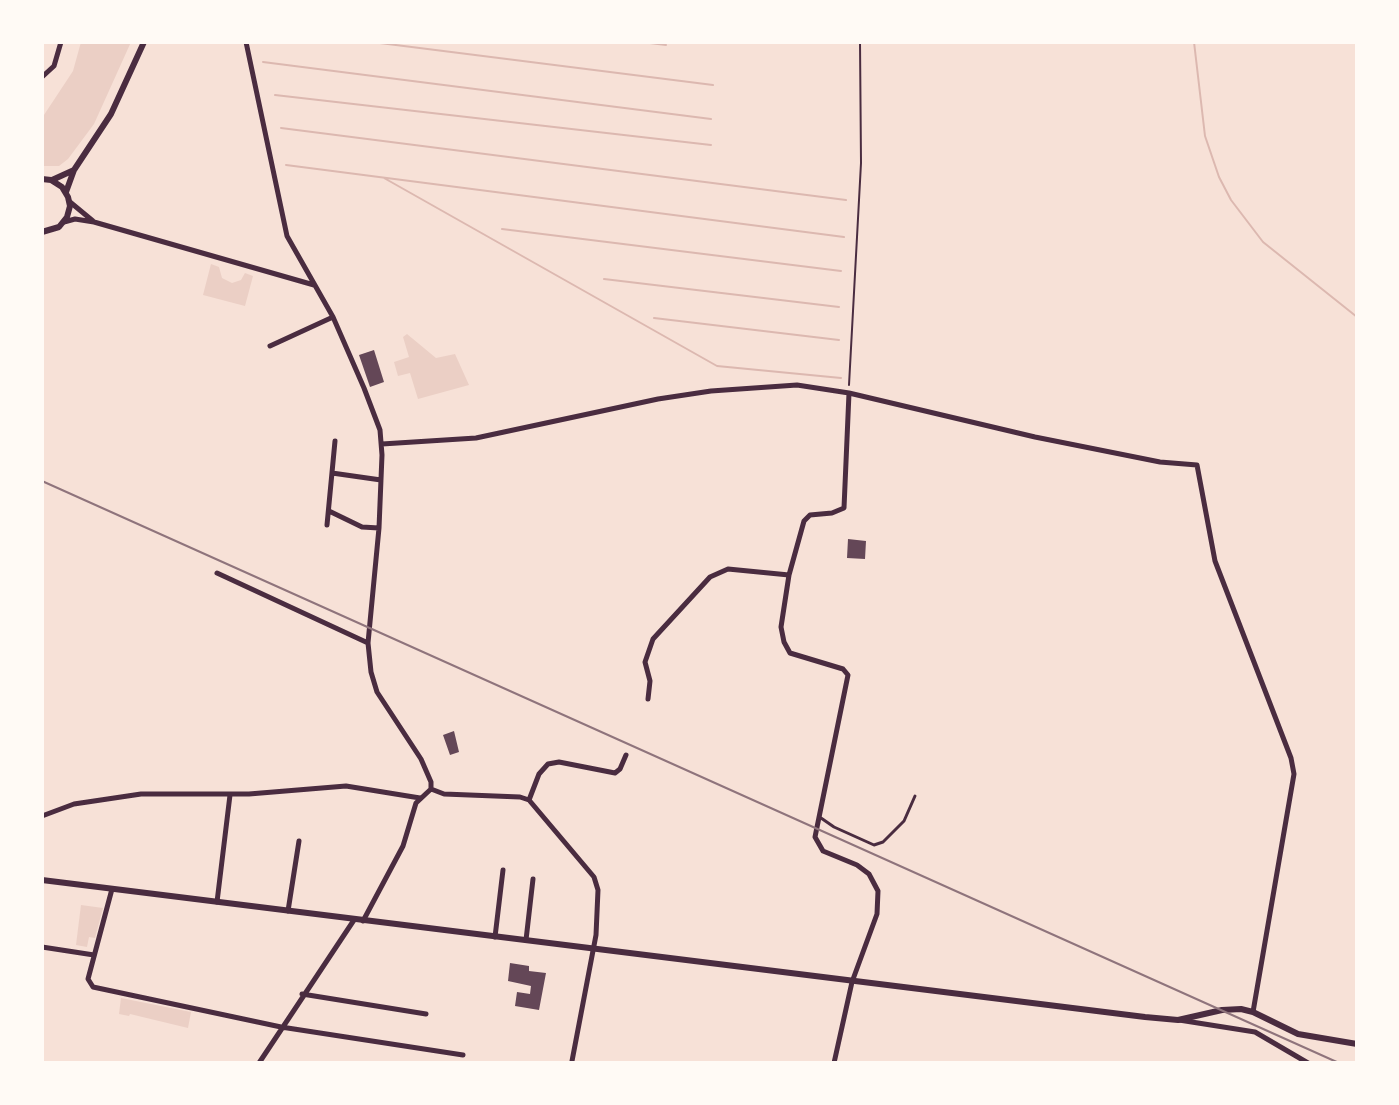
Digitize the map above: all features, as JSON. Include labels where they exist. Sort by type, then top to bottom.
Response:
[{"type":"street","points":[[42,77],[54,66],[61,42]]},
{"type":"street","points":[[66,192],[74,170],[111,114],[144,42]]},
{"type":"street","points":[[246,42],[287,236],[333,317],[372,407],[382,444],[379,528],[368,643],[371,672],[377,692],[421,759],[431,782],[431,789],[414,809],[403,846],[363,921]]},
{"type":"street","points":[[42,179],[51,180],[74,170]]},
{"type":"street","points":[[51,180],[66,192],[69,201],[69,212],[64,222]]},
{"type":"street","points":[[69,201],[94,222]]},
{"type":"street","points":[[42,232],[75,219],[94,222],[315,285]]},
{"type":"street","points":[[270,346],[333,317]]},
{"type":"street","points":[[382,444],[476,438],[658,399],[711,391],[797,385],[849,393],[1050,440],[1160,462],[1197,465],[1215,561],[1291,758],[1294,774],[1253,1012]]},
{"type":"street","points":[[834,1063],[852,982],[877,914],[878,891],[872,877],[857,865],[819,848],[815,837],[848,675],[843,669],[790,653],[781,627],[789,575],[800,531],[807,517],[844,508],[849,393]]},
{"type":"street","points":[[327,525],[335,441]]},
{"type":"street","points":[[332,473],[381,480]]},
{"type":"street","points":[[329,511],[362,527],[379,528]]},
{"type":"street","points":[[648,699],[650,681],[645,662],[653,639],[710,577],[728,569],[789,575]]},
{"type":"street","points":[[217,573],[368,643]]},
{"type":"street","points":[[529,800],[539,774],[548,764],[559,762],[615,773],[626,755]]},
{"type":"street","points":[[42,816],[74,804],[141,794],[230,795],[346,786],[421,798]]},
{"type":"street","points":[[431,789],[444,794],[529,800],[594,877],[598,890],[596,935],[572,1061]]},
{"type":"street","points":[[217,902],[230,795]]},
{"type":"street","points":[[288,911],[299,841]]},
{"type":"street","points":[[495,937],[503,870]]},
{"type":"street","points":[[526,941],[533,879]]},
{"type":"street","points":[[42,880],[1178,1020],[1255,1032],[1308,1063]]},
{"type":"street","points":[[112,889],[88,979],[93,987],[281,1027],[463,1055]]},
{"type":"street","points":[[259,1063],[354,920]]},
{"type":"street","points":[[42,947],[94,955]]},
{"type":"street","points":[[302,994],[426,1014]]},
{"type":"street","points":[[1178,1020],[1231,1009],[1253,1012],[1298,1034],[1357,1044]]},
{"type":"lane","points":[[818,815],[834,827],[874,845],[883,842],[904,821],[915,796]]},
{"type":"path","points":[[849,393],[860,178],[860,42]]},
{"type":"shaded area","points":[[81,42],[131,42],[94,124],[68,159],[59,166],[42,166],[42,118],[73,71]]},
{"type":"shaded area","points":[[211,264],[219,267],[222,278],[232,283],[241,280],[245,273],[253,276],[245,306],[203,295]]},
{"type":"shaded area","points":[[407,334],[436,358],[455,354],[469,385],[418,399],[410,373],[398,376],[394,362],[409,357],[403,337]]},
{"type":"shaded area","points":[[81,905],[103,908],[95,938],[89,937],[87,947],[76,945]]},
{"type":"shaded area","points":[[121,998],[191,1012],[188,1028],[119,1014]]},
{"type":"building","points":[[374,350],[384,382],[370,387],[359,355]]},
{"type":"building","points":[[848,539],[866,541],[865,559],[847,558]]},
{"type":"building","points":[[454,731],[459,752],[450,755],[443,735]]},
{"type":"building","points":[[510,963],[529,966],[529,971],[546,973],[539,1010],[515,1006],[517,992],[530,994],[531,986],[508,981]]},
{"type":"waterway","points":[[372,42],[713,85]]},
{"type":"waterway","points":[[642,42],[666,45]]},
{"type":"waterway","points":[[1194,42],[1205,136],[1219,177],[1231,200],[1263,242],[1357,317]]},
{"type":"waterway","points":[[263,62],[711,119]]},
{"type":"waterway","points":[[275,95],[711,145]]},
{"type":"waterway","points":[[281,128],[846,200]]},
{"type":"waterway","points":[[286,165],[844,237]]},
{"type":"waterway","points":[[384,178],[717,366],[841,378]]},
{"type":"waterway","points":[[502,229],[841,271]]},
{"type":"waterway","points":[[604,279],[839,307]]},
{"type":"waterway","points":[[654,318],[839,340]]},
{"type":"railway","points":[[42,481],[1339,1063]]}]
